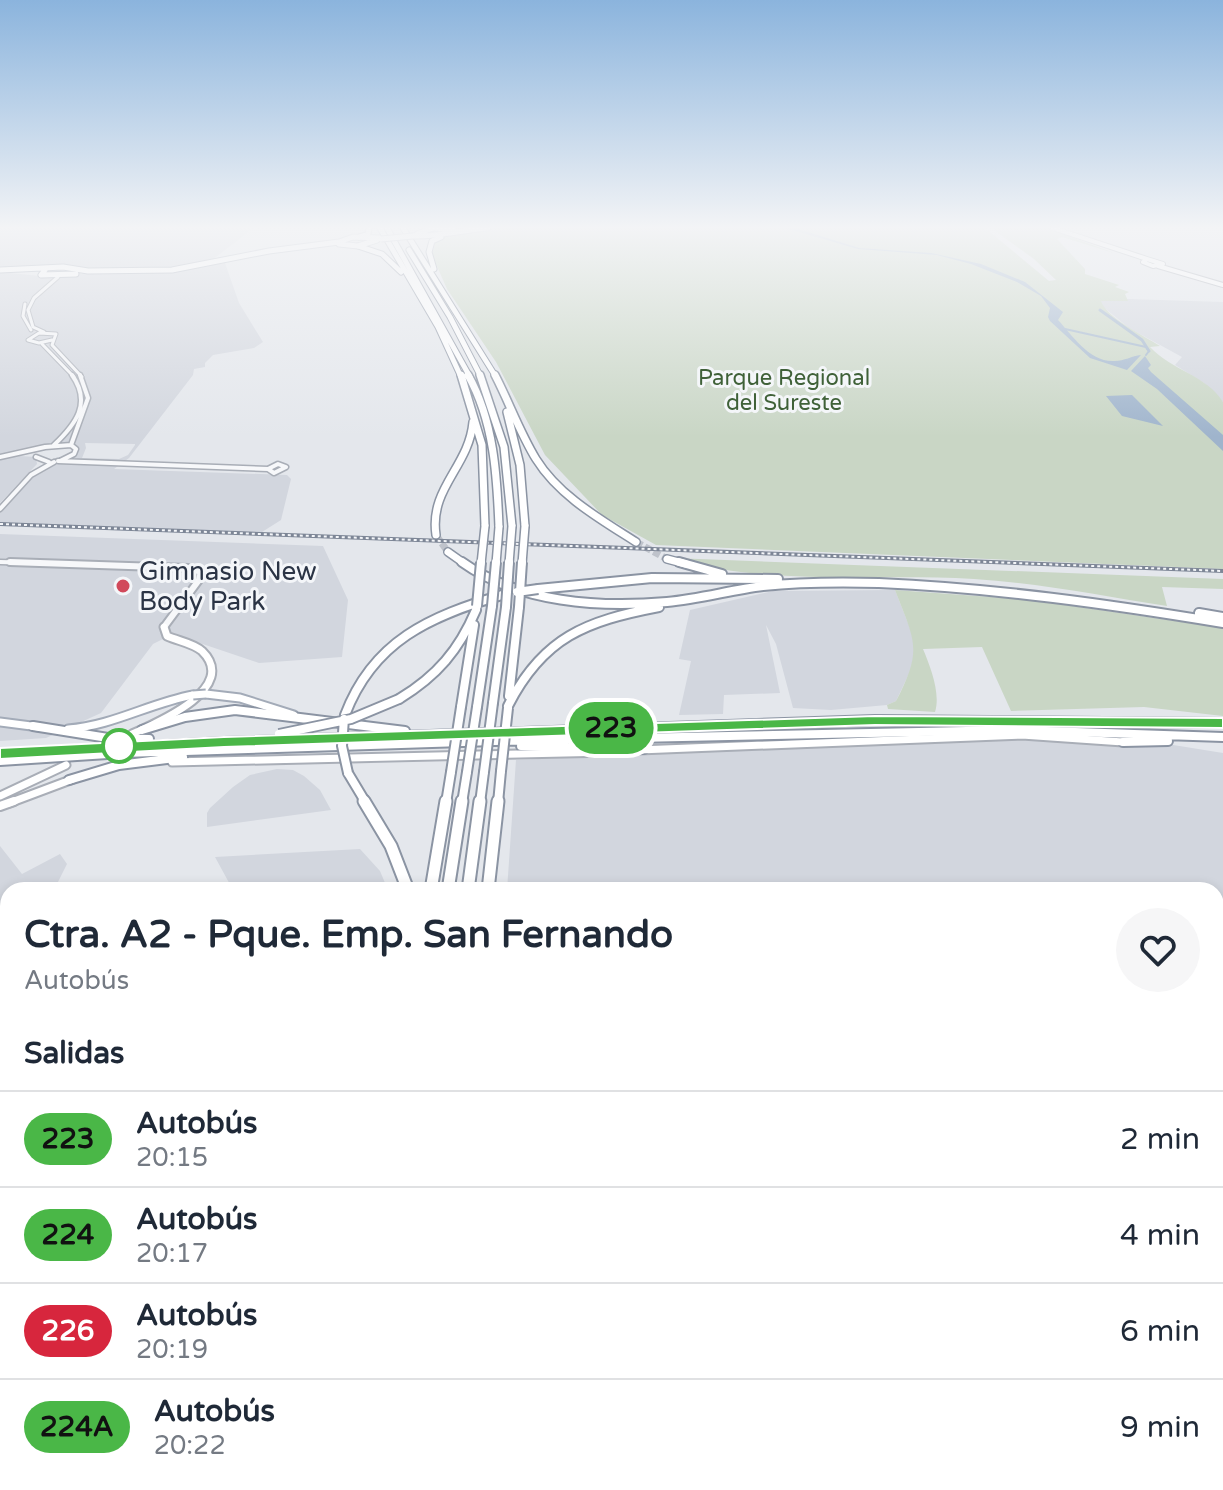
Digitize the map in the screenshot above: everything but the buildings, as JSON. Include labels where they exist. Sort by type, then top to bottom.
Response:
[{"type":"highway","points":[[417,298],[425,308]]},
{"type":"highway","points":[[419,298],[454,362],[472,411],[484,466],[485,526]]},
{"type":"highway","points":[[427,298],[477,390],[498,480],[499,527],[492,606],[449,882]]},
{"type":"highway","points":[[438,298],[488,388],[509,465],[512,526],[506,607],[469,882]]},
{"type":"highway","points":[[446,298],[501,390],[536,459],[557,485],[591,513],[636,542]]},
{"type":"highway","points":[[447,298],[449,302]]},
{"type":"highway","points":[[489,882],[525,526],[520,465],[501,390]]},
{"type":"highway","points":[[436,535],[433,508],[437,495],[471,443],[472,411]]},
{"type":"highway","points":[[432,882],[476,608],[494,454]]},
{"type":"highway","points":[[448,552],[459,562],[493,579],[538,593],[622,604],[665,602],[752,588],[810,583],[930,586],[1011,590],[1223,622]]},
{"type":"highway","points":[[667,559],[727,575],[792,579]]},
{"type":"highway","points":[[405,882],[391,846],[348,773],[342,746],[345,715],[362,678],[393,644],[443,614],[502,595],[652,578],[990,584],[1092,598],[1223,622]]},
{"type":"highway","points":[[508,707],[529,666],[561,637],[575,630],[609,617],[705,600],[752,588]]},
{"type":"highway","points":[[0,751],[279,734],[351,719],[399,699],[450,661],[476,608]]},
{"type":"highway","points":[[142,730],[185,717],[235,710],[386,730],[465,734]]},
{"type":"highway","points":[[898,715],[1223,723]]},
{"type":"highway","points":[[0,751],[967,719]]},
{"type":"highway","points":[[564,730],[695,720]]},
{"type":"highway","points":[[33,726],[108,738],[188,738]]},
{"type":"highway","points":[[0,761],[300,748],[1015,730],[1223,739]]},
{"type":"highway","points":[[1123,742],[1223,739]]},
{"type":"highway","points":[[406,745],[644,749]]},
{"type":"highway","points":[[69,780],[150,760],[300,748]]},
{"type":"main road","points":[[132,734],[191,703],[206,688],[211,676],[211,664],[203,652],[167,636],[164,627]]},
{"type":"main road","points":[[0,722],[89,728],[159,702],[206,694],[240,698],[306,718]]},
{"type":"main road","points":[[0,806],[69,780],[170,762],[371,760],[986,735],[1123,742]]},
{"type":"main road","points":[[0,796],[66,765]]},
{"type":"street","points":[[30,298],[23,310],[32,335],[29,341],[47,347],[80,383],[84,394],[78,417],[54,445]]},
{"type":"street","points":[[35,298],[28,310],[33,327],[56,334],[52,345],[85,381],[90,393],[87,408],[70,439],[71,445]]},
{"type":"street","points":[[32,335],[44,332]]},
{"type":"street","points":[[39,343],[52,340]]},
{"type":"street","points":[[0,458],[54,445],[71,445],[76,449],[75,459],[84,463]]},
{"type":"street","points":[[0,506],[35,468],[44,448]]},
{"type":"street","points":[[0,506],[31,475],[74,454]]},
{"type":"street","points":[[0,458],[268,469]]},
{"type":"street","points":[[0,562],[188,568],[201,572],[199,580],[164,627]]},
{"type":"shaded area","points":[[0,298],[237,298],[263,342],[254,348],[213,355],[205,367],[194,369],[193,375],[129,458],[114,469],[287,475],[291,479],[281,520],[262,532],[0,523],[0,509],[23,482],[54,462],[71,457],[75,447],[49,446],[0,457]],"holes":[[[85,443],[135,444],[128,455],[119,459],[82,458]]]},
{"type":"shaded area","points":[[1100,300],[1223,302],[1223,402],[1204,383],[1175,365],[1182,357],[1129,328],[1102,306]]},
{"type":"shaded area","points":[[36,457],[37,464],[0,503],[0,458]]},
{"type":"shaded area","points":[[0,534],[323,546],[348,600],[342,657],[259,663],[173,634],[153,644],[101,713],[46,738],[0,741]]},
{"type":"shaded area","points":[[895,590],[915,641],[915,661],[896,701],[887,705],[831,710],[793,708],[776,644],[766,625],[780,693],[724,695],[723,714],[679,715],[691,661],[679,659],[690,610],[773,591]]},
{"type":"shaded area","points":[[1019,737],[1136,739],[1223,753],[1223,882],[508,882],[516,760]]},
{"type":"shaded area","points":[[277,769],[293,770],[304,776],[320,790],[331,810],[207,827],[210,808],[233,787],[250,775]]},
{"type":"shaded area","points":[[0,846],[22,874],[60,854],[67,864],[58,882],[0,882]]},
{"type":"shaded area","points":[[360,849],[380,871],[385,882],[229,882],[215,857]]},
{"type":"green space","name":"Parque Regional del Sureste","points":[[453,298],[1127,298],[1128,301],[1101,301],[1126,326],[1160,346],[1150,347],[1158,355],[1207,385],[1223,402],[1223,569],[656,545],[602,515],[545,455],[496,362]]},
{"type":"green space","points":[[673,558],[1223,579],[1223,589],[1162,587],[1167,606],[998,581],[784,576],[709,567]]},
{"type":"green space","points":[[895,590],[1031,600],[1223,628],[1223,716],[1144,707],[1011,711],[982,647],[923,649],[936,688],[935,712],[888,709],[887,705],[896,701],[905,683],[913,657],[911,634]]},
{"type":"water","points":[[1042,298],[1063,312],[1058,320],[1082,347],[1098,358],[1115,361],[1141,355],[1127,370],[1090,358],[1050,321],[1050,308]]},
{"type":"water","points":[[1145,356],[1151,365],[1148,368],[1151,372],[1223,435],[1223,451],[1157,389],[1131,371]]},
{"type":"water","points":[[1132,395],[1163,426],[1122,416],[1106,396]]},
{"type":"waterway","points":[[1100,310],[1142,340],[1149,351]]},
{"type":"waterway","points":[[1065,329],[1146,347],[1149,351],[1146,355]]},
{"type":"tunnel","points":[[436,535],[448,552]]},
{"type":"tunnel","points":[[636,542],[667,559]]},
{"type":"railway","points":[[0,524],[1223,571]]},
{"type":"bus line","name":"223","points":[[0,754],[224,742],[875,720],[1223,723]]},
{"type":"place","name":"Gimnasio New Body Park","points":[[123,586]]}]
